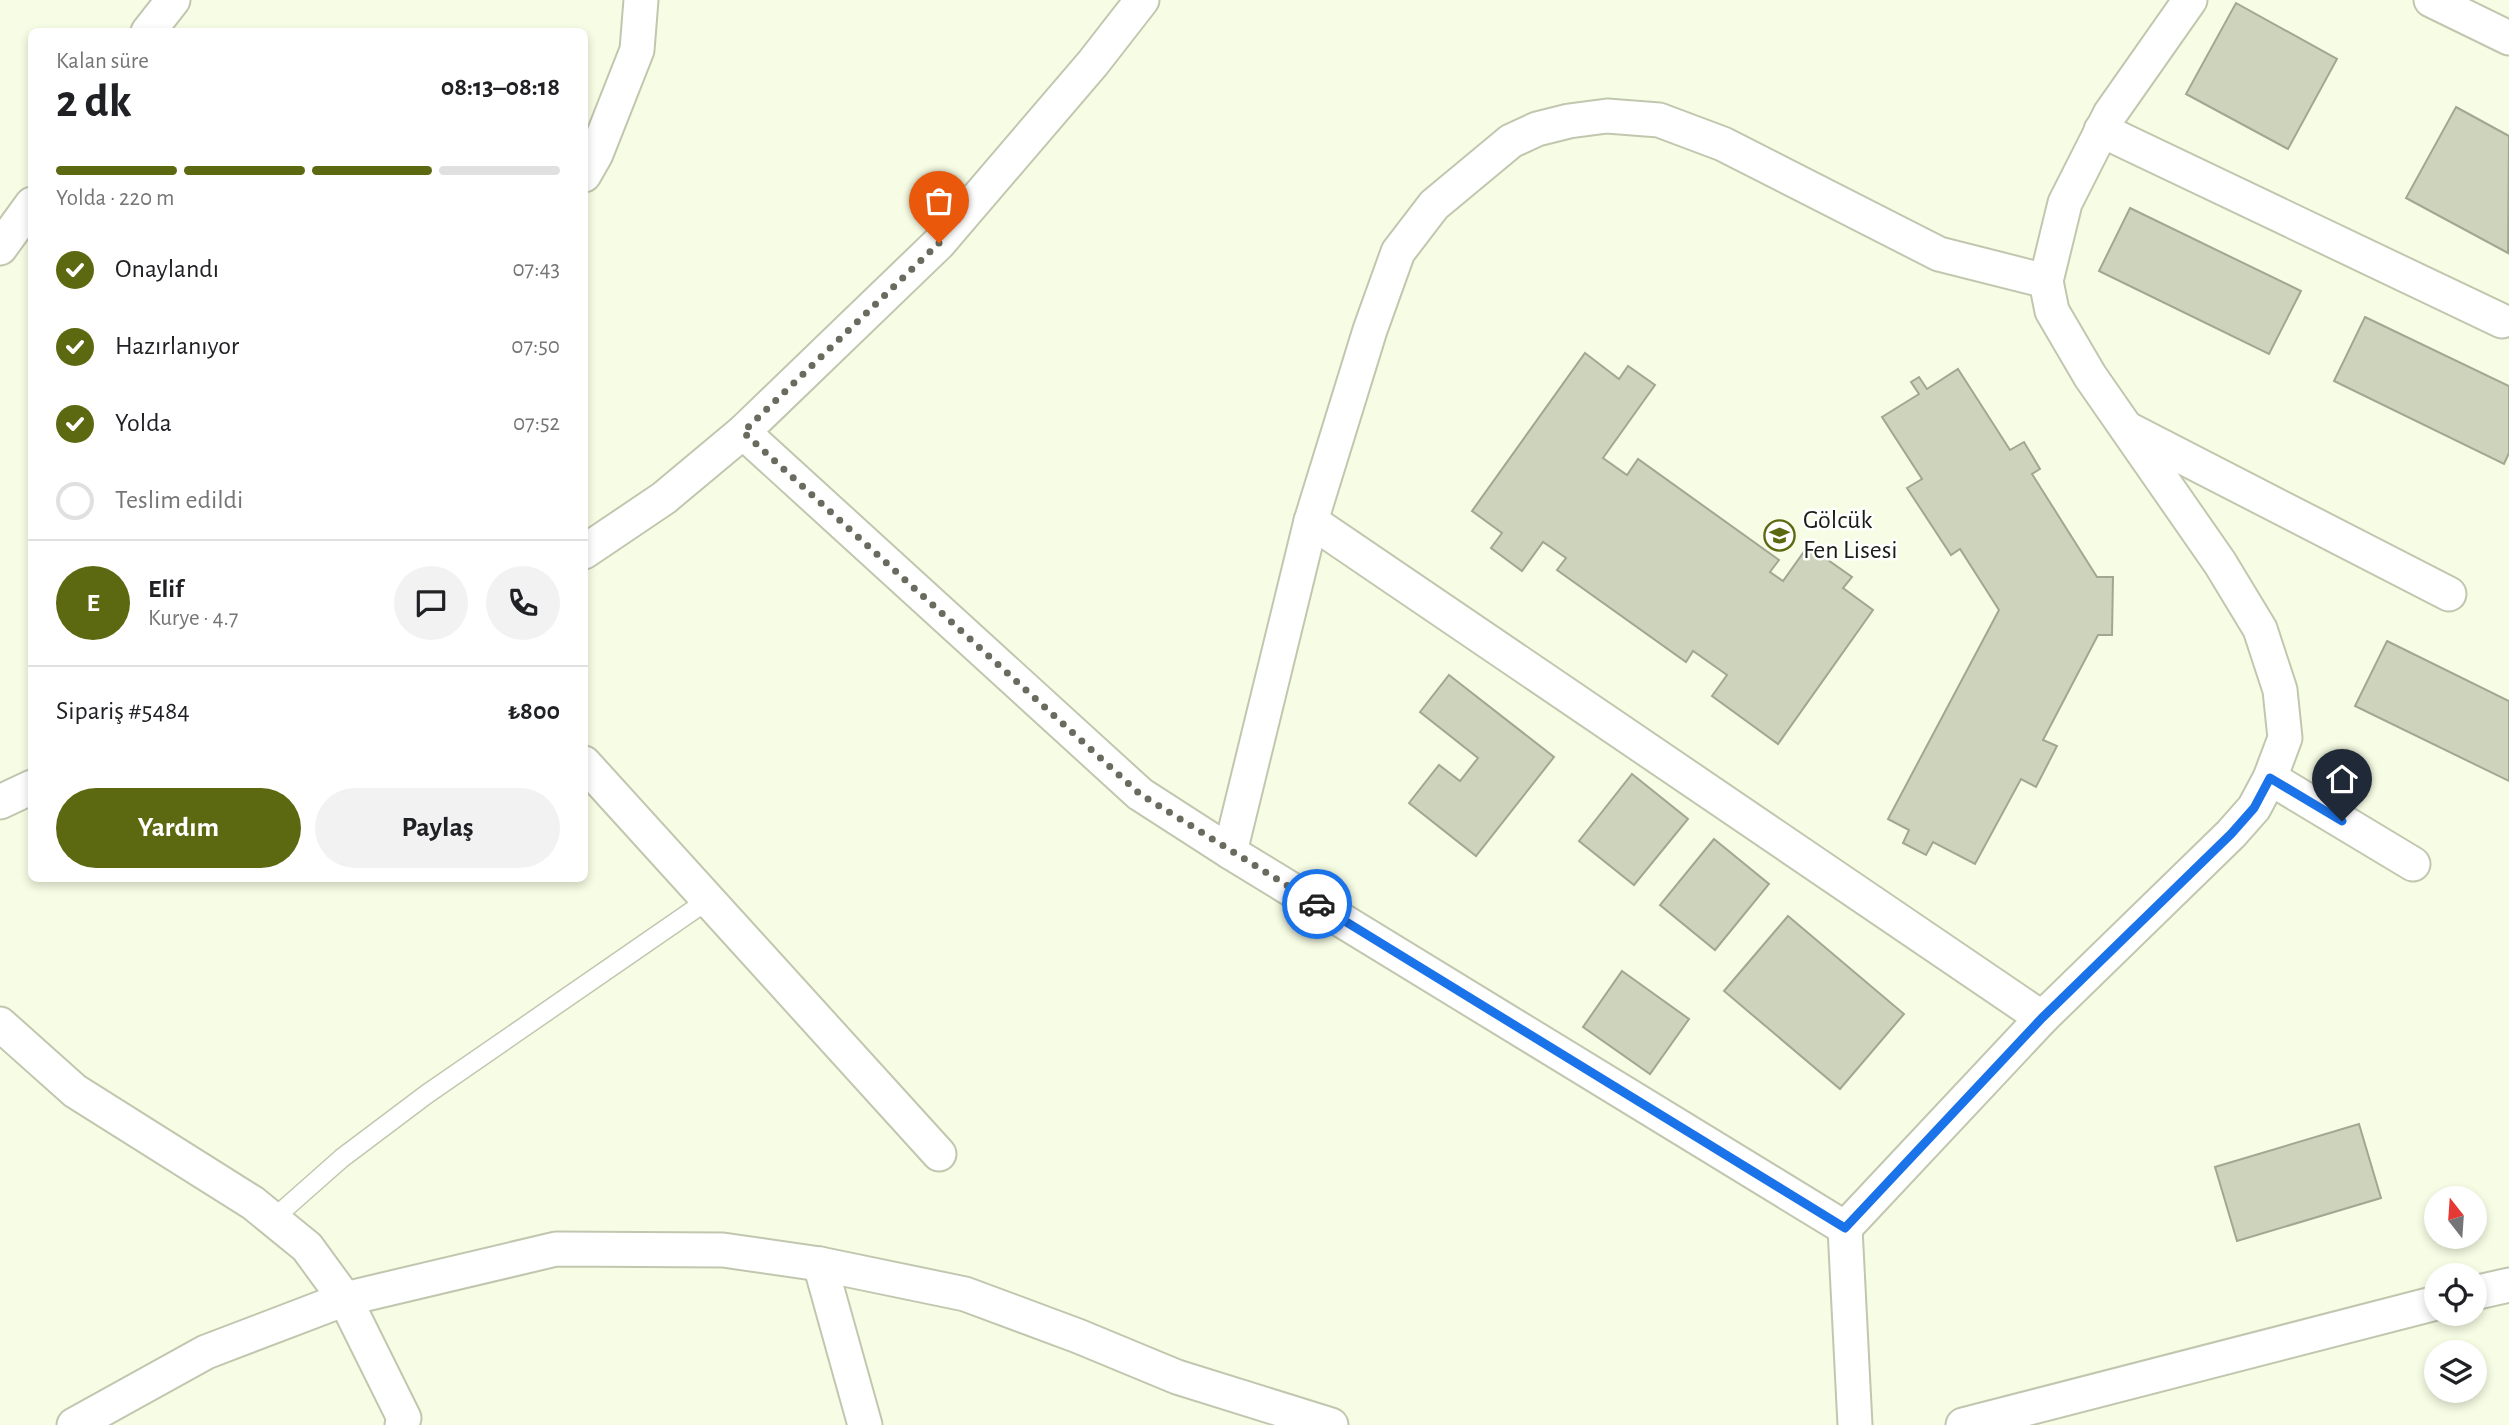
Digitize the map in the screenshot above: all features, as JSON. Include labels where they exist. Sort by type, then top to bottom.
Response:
[{"type":"street","points":[[151,28],[173,0]]},
{"type":"street","points":[[588,168],[637,50],[641,0]]},
{"type":"street","points":[[588,549],[664,498],[743,432],[939,243],[1093,64],[1142,0]]},
{"type":"street","points":[[1855,1425],[1845,1228],[2042,1018],[2231,834],[2254,808],[2270,778],[2285,738],[2280,690],[2260,629],[2220,563],[2090,376],[2052,311],[2046,281],[2065,203],[2101,130],[2190,0]]},
{"type":"street","points":[[2431,0],[2509,38]]},
{"type":"street","points":[[1230,852],[1311,521],[1370,330],[1398,253],[1434,205],[1511,141],[1536,129],[1607,116],[1659,120],[1723,144],[1939,254],[2046,281]]},
{"type":"street","points":[[2101,130],[2502,321]]},
{"type":"street","points":[[0,248],[28,210]]},
{"type":"street","points":[[2127,429],[2449,594]]},
{"type":"street","points":[[743,432],[1140,794],[1230,852],[1845,1228]]},
{"type":"street","points":[[1311,521],[2042,1018]]},
{"type":"street","points":[[588,767],[939,1154]]},
{"type":"street","points":[[2270,778],[2413,864]]},
{"type":"street","points":[[0,802],[28,789]]},
{"type":"street","points":[[0,1024],[75,1091],[253,1203],[307,1247],[345,1298],[404,1418],[402,1425]]},
{"type":"street","points":[[74,1425],[206,1352],[345,1298],[556,1249],[723,1250],[820,1264],[965,1294],[1177,1377],[1331,1425]]},
{"type":"street","points":[[820,1264],[865,1425]]},
{"type":"street","points":[[2487,1290],[2509,1284]]},
{"type":"street","points":[[1963,1425],[2424,1306]]},
{"type":"lane","points":[[273,1219],[342,1158],[427,1094],[708,900]]},
{"type":"building","points":[[2236,3],[2337,59],[2288,149],[2186,94]]},
{"type":"building","points":[[2456,107],[2509,136],[2508,253],[2406,198]]},
{"type":"building","points":[[2130,208],[2301,291],[2269,354],[2099,271]]},
{"type":"building","points":[[2365,317],[2509,386],[2509,453],[2504,464],[2334,381]]},
{"type":"building","points":[[1585,353],[1619,379],[1628,366],[1655,385],[1603,458],[1627,475],[1638,459],[1779,560],[1770,572],[1783,581],[1808,546],[1852,577],[1843,588],[1873,610],[1778,744],[1712,696],[1727,675],[1693,651],[1686,662],[1557,570],[1566,558],[1543,542],[1522,571],[1491,548],[1502,533],[1472,511]]},
{"type":"building","points":[[1958,369],[2010,450],[2024,442],[2040,469],[2032,474],[2097,577],[2113,577],[2112,635],[2098,635],[2043,740],[2057,746],[2036,787],[2021,779],[1975,864],[1933,842],[1926,855],[1903,843],[1909,830],[1888,819],[1999,610],[1960,549],[1951,555],[1907,488],[1922,479],[1882,417],[1919,394],[1911,382],[1919,377],[1927,389]]},
{"type":"building","points":[[2387,641],[2509,701],[2509,781],[2355,706]]},
{"type":"building","points":[[1449,675],[1554,757],[1476,856],[1409,803],[1439,765],[1460,781],[1478,758],[1420,712]]},
{"type":"building","points":[[1632,774],[1688,819],[1634,885],[1579,841]]},
{"type":"building","points":[[1714,839],[1769,884],[1715,950],[1660,905]]},
{"type":"building","points":[[1788,916],[1904,1014],[1840,1089],[1724,991]]},
{"type":"building","points":[[1622,971],[1689,1019],[1650,1074],[1583,1027]]},
{"type":"building","points":[[2359,1124],[2381,1198],[2237,1241],[2215,1167]]},
{"type":"way so far","points":[[939,243],[743,432],[1140,794],[1317,904]]},
{"type":"place","name":"Gölcük Fen Lisesi","points":[[1780,535]]},
{"type":"route","points":[[1317,904],[1845,1228],[2042,1018],[2231,834],[2254,808],[2270,778],[2342,821]]}]
